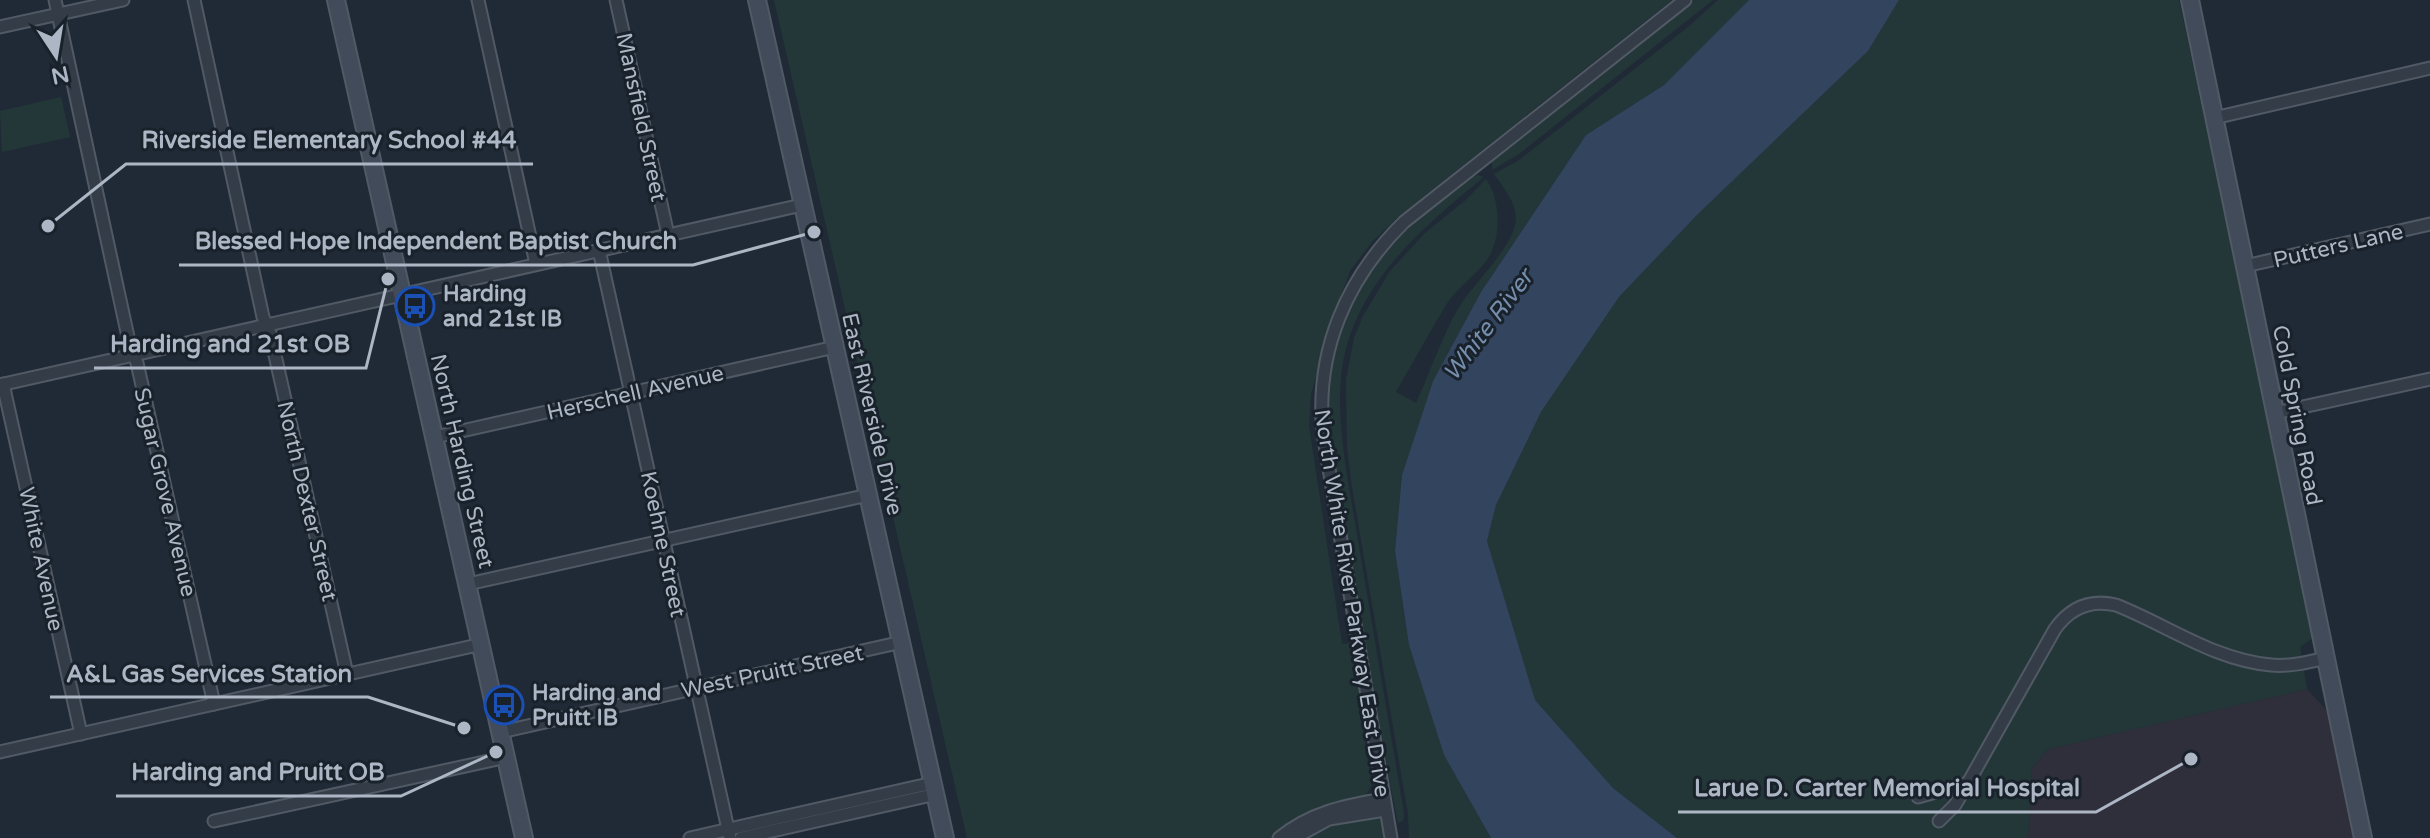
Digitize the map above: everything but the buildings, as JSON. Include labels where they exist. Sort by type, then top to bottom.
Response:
[{"type":"street","name":"Sugar Grove Avenue","points":[[55,0],[214,704]]},
{"type":"street","points":[[0,27],[123,0]]},
{"type":"street","name":"North Dexter Street","points":[[194,0],[347,674]]},
{"type":"street","name":"North Harding Street","points":[[336,0],[524,838]]},
{"type":"street","points":[[478,0],[536,264]]},
{"type":"street","name":"Mansfield Street","points":[[616,0],[668,235]]},
{"type":"street","name":"East Riverside Drive","points":[[757,0],[945,838]]},
{"type":"street","name":"North White River Parkway East Drive","points":[[1391,838],[1323,433],[1323,376],[1339,316],[1368,262],[1404,222],[1685,0]]},
{"type":"street","name":"Cold Spring Road","points":[[2190,0],[2363,838]]},
{"type":"street","points":[[2214,118],[2430,68]]},
{"type":"street","points":[[2,384],[802,205]]},
{"type":"street","name":"Putters Lane","points":[[2245,266],[2430,224]]},
{"type":"street","name":"Koehne Street","points":[[599,250],[729,834]]},
{"type":"street","name":"Herschell Avenue","points":[[435,437],[835,347]]},
{"type":"street","points":[[2275,413],[2430,379]]},
{"type":"street","name":"White Avenue","points":[[2,384],[81,734]]},
{"type":"street","points":[[468,584],[868,495]]},
{"type":"street","points":[[1939,821],[1955,805],[2055,629],[2069,613],[2083,605],[2104,602],[2120,606],[2204,647],[2254,662],[2287,665],[2326,658]]},
{"type":"street","name":"West Pruitt Street","points":[[501,732],[902,642]]},
{"type":"street","points":[[0,752],[482,644]]},
{"type":"street","points":[[214,821],[507,757]]},
{"type":"street","points":[[1918,797],[1968,783]]},
{"type":"street","points":[[690,838],[729,834],[934,788]]},
{"type":"street","points":[[741,838],[934,788]]},
{"type":"street","points":[[1279,838],[1319,813],[1384,804]]},
{"type":"street","points":[[1294,838],[1329,819],[1384,804]]},
{"type":"shaded area","points":[[2307,689],[2334,718],[2358,838],[2028,838],[2032,768],[2048,749]]},
{"type":"green space","points":[[774,0],[1672,0],[1399,216],[1371,243],[1350,271],[1328,332],[1311,394],[1309,426],[1342,644],[1351,643],[1362,699],[1372,784],[1365,797],[1274,838],[967,838]]},
{"type":"green space","points":[[1694,0],[1713,0],[1519,154],[1492,170],[1492,160]]},
{"type":"green space","points":[[1718,0],[1749,0],[1664,85],[1586,135],[1481,292],[1433,381],[1402,475],[1395,551],[1409,645],[1444,755],[1491,838],[1409,838],[1408,814],[1347,447],[1346,380],[1354,338],[1363,316],[1390,271],[1425,233],[1486,179],[1497,209],[1495,242],[1486,261],[1448,302],[1396,392],[1416,403],[1456,312],[1503,250],[1514,228],[1514,206],[1494,174],[1518,161]]},
{"type":"green space","points":[[1899,0],[2179,0],[2315,636],[2300,647],[2307,689],[2048,749],[2032,768],[2028,838],[1677,838],[1613,788],[1535,700],[1487,541],[1496,505],[1541,412],[1619,297],[1698,214],[1868,51]]},
{"type":"green space","points":[[61,97],[70,137],[2,152],[0,111]]},
{"type":"green space","points":[[1478,175],[1484,177],[1413,240],[1373,289],[1347,345],[1341,377],[1340,412],[1346,470],[1404,813],[1403,821],[1398,823],[1374,702],[1331,443],[1331,373],[1349,310],[1383,255],[1406,230],[1449,193]]},
{"type":"green space","points":[[1379,811],[1388,838],[1286,838],[1309,824]]},
{"type":"water","name":"White River","points":[[1749,0],[1899,0],[1868,51],[1698,214],[1619,297],[1541,412],[1496,505],[1487,541],[1535,700],[1613,788],[1677,838],[1491,838],[1444,755],[1409,645],[1395,551],[1402,475],[1433,381],[1481,292],[1586,135],[1664,85]]},
{"type":"place","name":"Riverside Elementary School #44","points":[[48,226]]},
{"type":"place","name":"Blessed Hope Independent Baptist Church","points":[[814,232]]},
{"type":"place","name":"Harding and 21st OB","points":[[388,279]]},
{"type":"place","name":"Harding and 21st IB","points":[[415,306]]},
{"type":"place","name":"Harding and Pruitt IB","points":[[504,705]]},
{"type":"place","name":"A&L Gas Services Station","points":[[464,728]]},
{"type":"place","name":"Harding and Pruitt OB","points":[[496,752]]},
{"type":"place","name":"Larue D. Carter Memorial Hospital","points":[[2191,759]]}]
